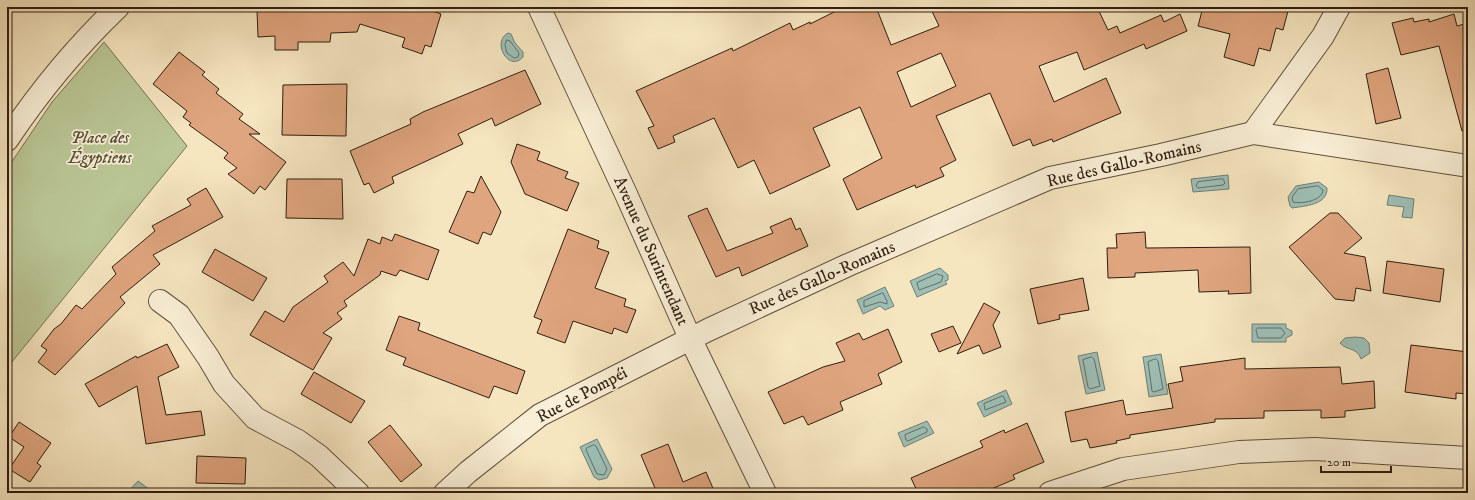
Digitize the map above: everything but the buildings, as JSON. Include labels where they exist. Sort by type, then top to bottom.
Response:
[{"type":"street","points":[[7,140],[47,86],[80,46],[118,7]]},
{"type":"street","name":"Avenue du Surintendant","points":[[539,7],[626,194],[690,338],[764,493]]},
{"type":"street","points":[[1253,134],[1323,36],[1339,7]]},
{"type":"street","name":"Rue des Gallo-Romains","points":[[690,338],[848,265],[1050,178],[1253,134],[1468,166]]},
{"type":"street","points":[[160,301],[179,314],[205,352],[224,384],[255,418],[298,442],[319,456],[358,493]]},
{"type":"street","name":"Rue de Pompéi","points":[[445,493],[468,472],[540,415],[690,338]]},
{"type":"street","points":[[1050,493],[1123,468],[1239,452],[1315,449],[1468,458]]},
{"type":"green space","name":"Place des Égyptiens","points":[[104,42],[187,146],[7,368],[7,169],[52,102]]},
{"type":"water","points":[[508,33],[511,34],[515,43],[523,52],[523,57],[518,61],[508,59],[502,49],[501,43],[503,37]]},
{"type":"water","points":[[1228,175],[1229,189],[1193,192],[1191,179]]},
{"type":"water","points":[[1319,182],[1327,188],[1324,198],[1314,204],[1292,208],[1290,206],[1288,197],[1296,186]]},
{"type":"water","points":[[1389,195],[1414,199],[1412,218],[1402,217],[1404,207],[1387,205]]},
{"type":"water","points":[[940,268],[948,275],[948,280],[945,281],[947,284],[917,297],[910,281]]},
{"type":"water","points":[[885,287],[894,306],[885,310],[880,306],[863,314],[857,300]]},
{"type":"water","points":[[1252,324],[1286,324],[1286,328],[1292,331],[1292,335],[1286,338],[1286,342],[1252,342]]},
{"type":"water","points":[[1345,338],[1364,338],[1369,343],[1370,353],[1361,359],[1357,353],[1340,343]]},
{"type":"water","points":[[1097,352],[1105,390],[1086,394],[1078,356]]},
{"type":"water","points":[[1161,354],[1168,394],[1149,397],[1143,357]]},
{"type":"water","points":[[1006,390],[1012,404],[984,417],[977,403]]},
{"type":"water","points":[[927,421],[934,433],[904,447],[898,433]]},
{"type":"water","points":[[597,439],[612,469],[607,478],[599,480],[594,477],[580,447]]},
{"type":"water","points":[[138,481],[150,490],[147,493],[127,493]]}]
